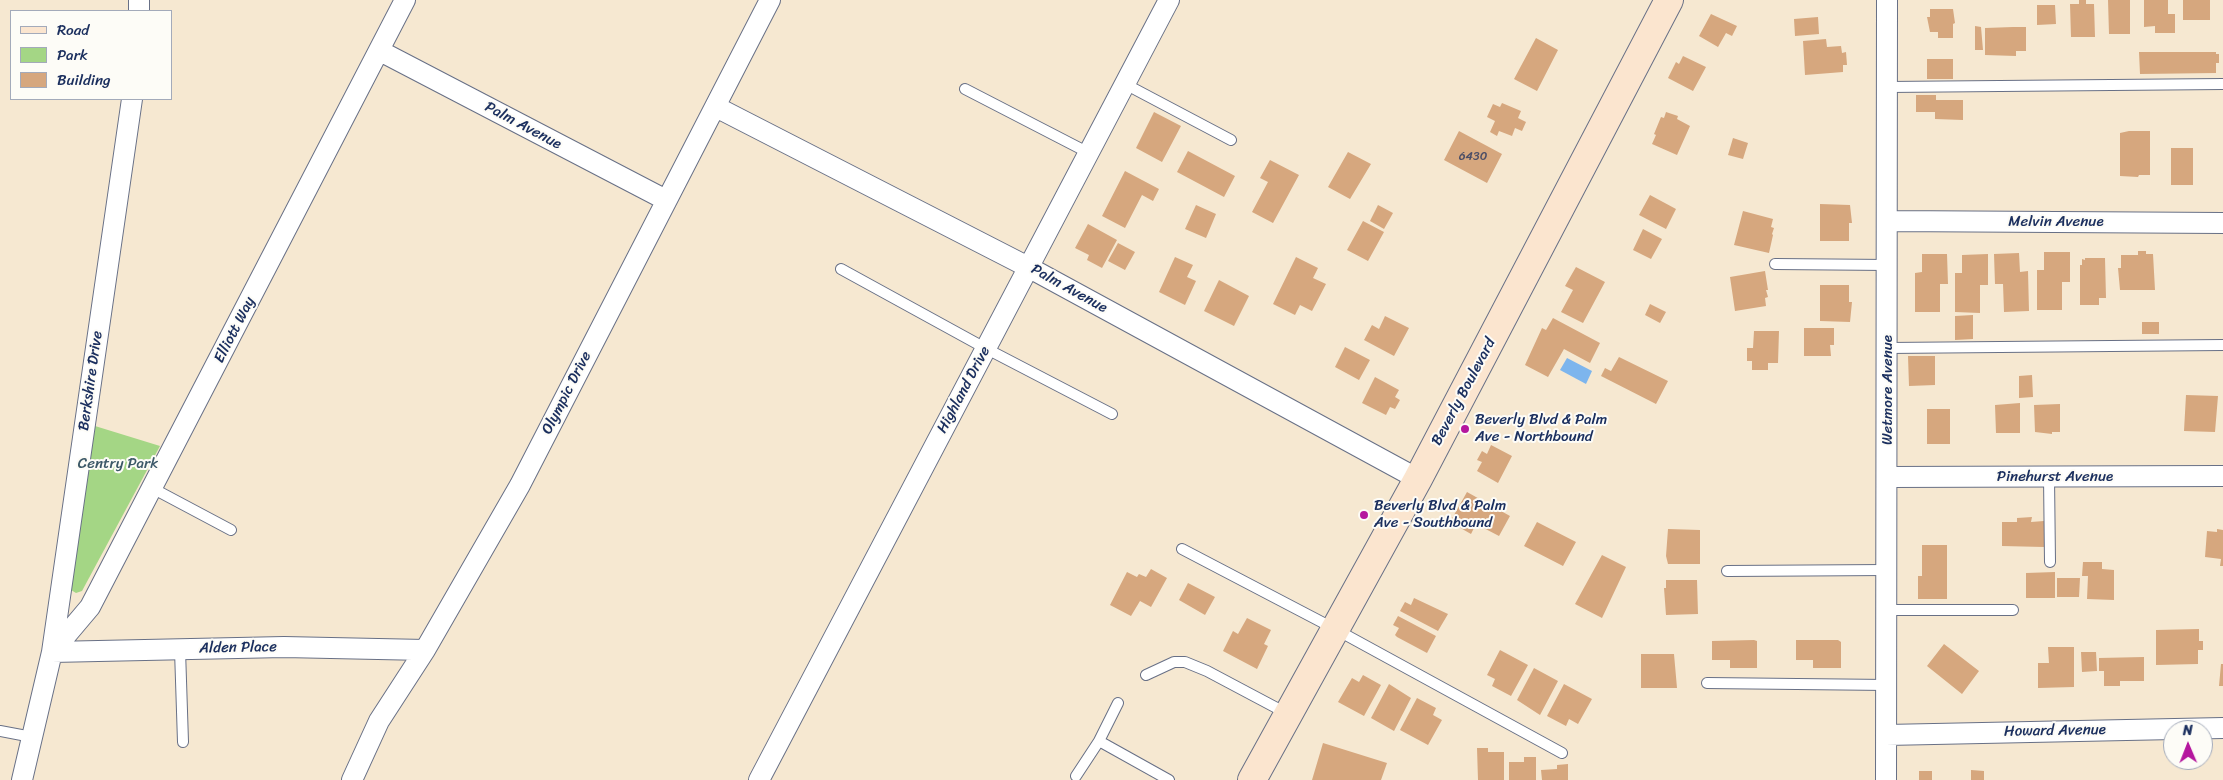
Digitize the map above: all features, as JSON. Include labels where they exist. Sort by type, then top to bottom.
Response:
[{"type":"main road","name":"Beverly Boulevard","points":[[1252,780],[1418,479],[1669,0]]},
{"type":"street","name":"Elliott Way","points":[[52,652],[90,607],[405,0]]},
{"type":"street","name":"Olympic Drive","points":[[352,780],[379,721],[425,650],[520,484],[770,0]]},
{"type":"street","name":"Highland Drive","points":[[759,780],[1169,0]]},
{"type":"street","name":"Wetmore Avenue","points":[[1886,780],[1888,477],[1887,0]]},
{"type":"street","name":"Palm Avenue","points":[[380,51],[666,200]]},
{"type":"street","name":"Berkshire Drive","points":[[22,780],[52,652],[132,100]]},
{"type":"street","name":"Palm Avenue","points":[[716,107],[1028,267],[1418,479]]},
{"type":"street","name":"Melvin Avenue","points":[[1888,221],[2223,223]]},
{"type":"street","name":"Pinehurst Avenue","points":[[1888,477],[2223,476]]},
{"type":"street","name":"Alden Place","points":[[52,652],[284,647],[425,650]]},
{"type":"street","name":"Howard Avenue","points":[[1886,735],[2223,728]]},
{"type":"lane","points":[[1125,84],[1230,140]]},
{"type":"lane","points":[[1888,87],[2223,84]]},
{"type":"lane","points":[[965,89],[1088,153]]},
{"type":"lane","points":[[1775,264],[1888,265]]},
{"type":"lane","points":[[841,269],[1112,414]]},
{"type":"lane","points":[[1888,348],[2223,345]]},
{"type":"lane","points":[[2049,477],[2050,562]]},
{"type":"lane","points":[[152,488],[231,530]]},
{"type":"lane","points":[[1182,549],[1336,629],[1562,753]]},
{"type":"lane","points":[[1727,571],[1887,570]]},
{"type":"lane","points":[[1887,610],[2013,610]]},
{"type":"lane","points":[[180,650],[183,742]]},
{"type":"lane","points":[[1146,675],[1174,662],[1185,662],[1207,671],[1289,714]]},
{"type":"lane","points":[[1706,683],[1887,685]]},
{"type":"lane","points":[[1076,776],[1099,740],[1118,703]]},
{"type":"lane","points":[[0,731],[32,737]]},
{"type":"lane","points":[[1099,740],[1169,780]]},
{"type":"green space","name":"Centry Park","points":[[95,426],[160,446],[82,591],[76,593],[71,590]]},
{"type":"water","points":[[1567,358],[1592,371],[1586,384],[1560,370]]},
{"type":"building","points":[[2079,0],[2086,0],[2086,4],[2094,4],[2095,37],[2071,37],[2070,4],[2079,4]]},
{"type":"building","points":[[2108,0],[2130,0],[2130,34],[2109,34]]},
{"type":"building","points":[[2144,0],[2168,0],[2168,14],[2175,14],[2175,33],[2155,33],[2155,26],[2144,27]]},
{"type":"building","points":[[2183,0],[2210,0],[2210,20],[2183,20]]},
{"type":"building","points":[[2037,5],[2055,5],[2056,24],[2037,25]]},
{"type":"building","points":[[1930,9],[1953,9],[1955,23],[1953,24],[1953,38],[1938,38],[1938,32],[1930,32],[1927,17],[1930,17]]},
{"type":"building","points":[[1711,14],[1737,26],[1732,36],[1726,33],[1718,47],[1699,36]]},
{"type":"building","points":[[1818,17],[1819,34],[1795,36],[1794,19]]},
{"type":"building","points":[[1975,26],[1981,27],[1983,50],[1975,50]]},
{"type":"building","points":[[2026,27],[2026,51],[2016,51],[2016,56],[1985,55],[1985,28]]},
{"type":"building","points":[[1536,38],[1558,50],[1537,91],[1514,79]]},
{"type":"building","points":[[1826,39],[1827,47],[1841,46],[1842,53],[1846,52],[1847,65],[1843,65],[1843,72],[1805,75],[1803,41]]},
{"type":"building","points":[[2139,52],[2216,52],[2216,54],[2219,54],[2219,63],[2216,63],[2216,73],[2140,74]]},
{"type":"building","points":[[1683,56],[1706,67],[1693,91],[1668,78],[1676,62],[1679,64]]},
{"type":"building","points":[[1927,59],[1953,59],[1953,79],[1927,79]]},
{"type":"building","points":[[1916,95],[1936,95],[1936,100],[1963,100],[1963,120],[1935,119],[1935,112],[1916,112]]},
{"type":"building","points":[[1502,103],[1521,111],[1518,118],[1526,122],[1522,131],[1515,128],[1512,136],[1499,131],[1497,136],[1490,132],[1495,121],[1487,117],[1493,104],[1500,107]]},
{"type":"building","points":[[1154,112],[1181,126],[1162,162],[1136,148]]},
{"type":"building","points":[[1666,112],[1678,116],[1677,119],[1690,126],[1677,155],[1652,144],[1661,117],[1664,118]]},
{"type":"building","points":[[1459,131],[1502,154],[1487,183],[1444,160]]},
{"type":"building","points":[[2150,131],[2150,175],[2139,175],[2138,177],[2120,176],[2120,133]]},
{"type":"building","points":[[1733,138],[1748,143],[1743,159],[1728,155]]},
{"type":"building","points":[[2171,148],[2193,148],[2193,185],[2171,185]]},
{"type":"building","points":[[1188,151],[1235,176],[1224,197],[1177,172]]},
{"type":"building","points":[[1348,152],[1371,164],[1350,199],[1328,187]]},
{"type":"building","points":[[1270,160],[1299,175],[1273,223],[1252,212],[1268,182],[1260,178]]},
{"type":"building","points":[[1125,171],[1159,189],[1153,201],[1142,195],[1125,228],[1102,216]]},
{"type":"building","points":[[1650,195],[1676,209],[1666,229],[1639,215]]},
{"type":"building","points":[[1820,204],[1850,205],[1852,223],[1849,223],[1849,241],[1820,241]]},
{"type":"building","points":[[1196,205],[1216,214],[1206,238],[1185,229]]},
{"type":"building","points":[[1378,205],[1393,213],[1384,229],[1370,221]]},
{"type":"building","points":[[1743,211],[1773,219],[1771,227],[1774,228],[1769,253],[1734,245]]},
{"type":"building","points":[[1363,221],[1384,232],[1368,261],[1347,250]]},
{"type":"building","points":[[1088,224],[1117,240],[1102,268],[1087,260],[1089,255],[1075,248]]},
{"type":"building","points":[[1643,229],[1662,239],[1651,259],[1633,250]]},
{"type":"building","points":[[1118,243],[1135,252],[1125,270],[1108,261]]},
{"type":"building","points":[[2138,251],[2146,251],[2146,254],[2153,254],[2155,290],[2120,290],[2118,268],[2121,268],[2121,255],[2138,255]]},
{"type":"building","points":[[2044,252],[2070,252],[2070,282],[2062,282],[2062,310],[2037,310],[2037,270],[2044,270]]},
{"type":"building","points":[[2019,253],[2020,272],[2028,271],[2029,311],[2004,312],[2003,284],[1995,284],[1994,254]]},
{"type":"building","points":[[1922,254],[1947,254],[1948,284],[1940,284],[1940,312],[1915,312],[1915,273],[1922,272]]},
{"type":"building","points":[[1988,254],[1988,285],[1980,285],[1980,313],[1955,312],[1955,273],[1962,273],[1962,255]]},
{"type":"building","points":[[1175,257],[1193,265],[1187,277],[1196,281],[1185,305],[1159,292]]},
{"type":"building","points":[[1296,257],[1318,268],[1313,278],[1326,284],[1312,311],[1300,305],[1295,315],[1273,304]]},
{"type":"building","points":[[2085,258],[2105,258],[2106,298],[2099,298],[2099,305],[2080,305],[2080,265],[2082,265],[2082,259],[2085,260]]},
{"type":"building","points":[[1576,267],[1605,282],[1583,323],[1561,312],[1573,290],[1565,286]]},
{"type":"building","points":[[1765,271],[1768,290],[1766,290],[1768,297],[1765,298],[1766,306],[1735,311],[1730,277]]},
{"type":"building","points":[[1219,280],[1249,296],[1234,326],[1204,311]]},
{"type":"building","points":[[1820,285],[1849,285],[1849,302],[1852,302],[1850,322],[1820,321]]},
{"type":"building","points":[[1650,304],[1666,312],[1660,323],[1645,315]]},
{"type":"building","points":[[1973,315],[1973,339],[1955,340],[1955,316]]},
{"type":"building","points":[[1385,316],[1409,328],[1394,356],[1364,340],[1372,325],[1379,329]]},
{"type":"building","points":[[1553,318],[1600,343],[1590,363],[1564,349],[1548,377],[1525,365],[1542,328],[1546,330]]},
{"type":"building","points":[[2142,322],[2159,322],[2159,334],[2142,334]]},
{"type":"building","points":[[1804,328],[1834,328],[1834,345],[1830,345],[1831,356],[1804,356]]},
{"type":"building","points":[[1754,331],[1779,331],[1778,363],[1768,363],[1768,370],[1752,370],[1752,361],[1747,361],[1747,348],[1753,348]]},
{"type":"building","points":[[1345,347],[1370,360],[1359,380],[1335,367]]},
{"type":"building","points":[[1908,356],[1935,356],[1935,385],[1909,386]]},
{"type":"building","points":[[1619,357],[1668,381],[1656,404],[1601,376],[1605,368],[1611,371]]},
{"type":"building","points":[[2032,375],[2033,397],[2019,398],[2019,376]]},
{"type":"building","points":[[1375,377],[1399,390],[1395,397],[1400,400],[1395,409],[1390,407],[1386,415],[1362,403]]},
{"type":"building","points":[[2186,395],[2218,396],[2215,432],[2184,431]]},
{"type":"building","points":[[2020,403],[2020,433],[1996,433],[1995,405]]},
{"type":"building","points":[[2060,404],[2060,432],[2052,432],[2052,434],[2035,432],[2034,405]]},
{"type":"building","points":[[1927,409],[1950,409],[1950,444],[1927,444]]},
{"type":"building","points":[[1491,445],[1512,456],[1498,483],[1477,471],[1482,462],[1477,460],[1482,451],[1487,454]]},
{"type":"building","points":[[1467,492],[1510,516],[1499,536],[1476,524],[1471,534],[1450,522]]},
{"type":"building","points":[[2032,517],[2031,522],[2044,521],[2044,547],[2002,546],[2002,522],[2017,522],[2017,518]]},
{"type":"building","points":[[1537,522],[1576,542],[1563,566],[1524,546]]},
{"type":"building","points":[[1668,529],[1700,530],[1700,564],[1668,564],[1666,556]]},
{"type":"building","points":[[2217,529],[2223,530],[2223,566],[2220,566],[2221,559],[2205,557],[2207,531],[2217,532]]},
{"type":"building","points":[[1922,545],[1947,545],[1947,599],[1918,599],[1918,576],[1922,576]]},
{"type":"building","points":[[1602,555],[1626,567],[1602,618],[1575,604]]},
{"type":"building","points":[[2083,562],[2102,562],[2102,569],[2114,570],[2114,600],[2087,599],[2088,576],[2082,576]]},
{"type":"building","points":[[1151,569],[1167,578],[1151,607],[1140,601],[1131,616],[1110,605],[1127,572],[1137,577],[1139,574],[1146,577]]},
{"type":"building","points":[[2055,572],[2055,598],[2026,598],[2026,573]]},
{"type":"building","points":[[2057,578],[2080,578],[2079,597],[2057,597]]},
{"type":"building","points":[[1666,580],[1697,580],[1698,614],[1666,615],[1664,588],[1666,588]]},
{"type":"building","points":[[1188,583],[1215,597],[1205,615],[1179,600]]},
{"type":"building","points":[[1414,598],[1448,614],[1438,631],[1400,611],[1405,602],[1411,605]]},
{"type":"building","points":[[1398,616],[1436,636],[1427,653],[1395,635],[1399,628],[1393,625]]},
{"type":"building","points":[[1247,618],[1271,630],[1264,644],[1268,646],[1257,669],[1223,651],[1233,631],[1238,634]]},
{"type":"building","points":[[2199,629],[2199,641],[2203,641],[2203,650],[2198,650],[2198,664],[2156,665],[2156,630]]},
{"type":"building","points":[[1796,640],[1838,640],[1841,642],[1841,668],[1813,668],[1813,660],[1796,660]]},
{"type":"building","points":[[1712,641],[1757,641],[1757,668],[1730,668],[1730,660],[1712,660]]},
{"type":"building","points":[[1944,644],[1979,671],[1962,694],[1927,666]]},
{"type":"building","points":[[2048,647],[2074,647],[2074,687],[2038,688],[2038,663],[2049,663]]},
{"type":"building","points":[[1500,650],[1528,665],[1511,696],[1492,686],[1495,679],[1487,675]]},
{"type":"building","points":[[2081,652],[2096,652],[2097,671],[2082,672]]},
{"type":"building","points":[[1641,654],[1674,654],[1677,688],[1641,688]]},
{"type":"building","points":[[2144,657],[2144,681],[2120,681],[2120,686],[2104,686],[2104,671],[2099,671],[2099,658]]},
{"type":"building","points":[[2221,664],[2223,664],[2223,686],[2219,686]]},
{"type":"building","points":[[1534,668],[1558,681],[1540,715],[1517,700]]},
{"type":"building","points":[[1363,675],[1381,685],[1364,716],[1338,702],[1352,678],[1359,682]]},
{"type":"building","points":[[1389,684],[1411,698],[1394,731],[1371,718]]},
{"type":"building","points":[[1564,684],[1592,699],[1578,724],[1569,719],[1566,726],[1547,716]]},
{"type":"building","points":[[1417,698],[1436,708],[1433,715],[1442,720],[1428,745],[1400,730]]},
{"type":"building","points":[[1323,743],[1387,763],[1381,780],[1312,780]]},
{"type":"building","points":[[1477,748],[1488,748],[1488,752],[1504,752],[1504,780],[1478,780]]},
{"type":"building","points":[[1524,757],[1536,757],[1536,780],[1509,780],[1509,762],[1524,762]]},
{"type":"building","points":[[1568,764],[1568,780],[1542,780],[1541,770],[1557,769],[1557,765]]},
{"type":"building","points":[[1971,770],[1984,771],[1984,780],[1971,780]]},
{"type":"building","points":[[1919,771],[1932,771],[1932,780],[1919,780]]},
{"type":"place","name":"Beverly Blvd & Palm Ave - Northbound","points":[[1465,429]]},
{"type":"place","name":"Beverly Blvd & Palm Ave - Southbound","points":[[1364,515]]}]
